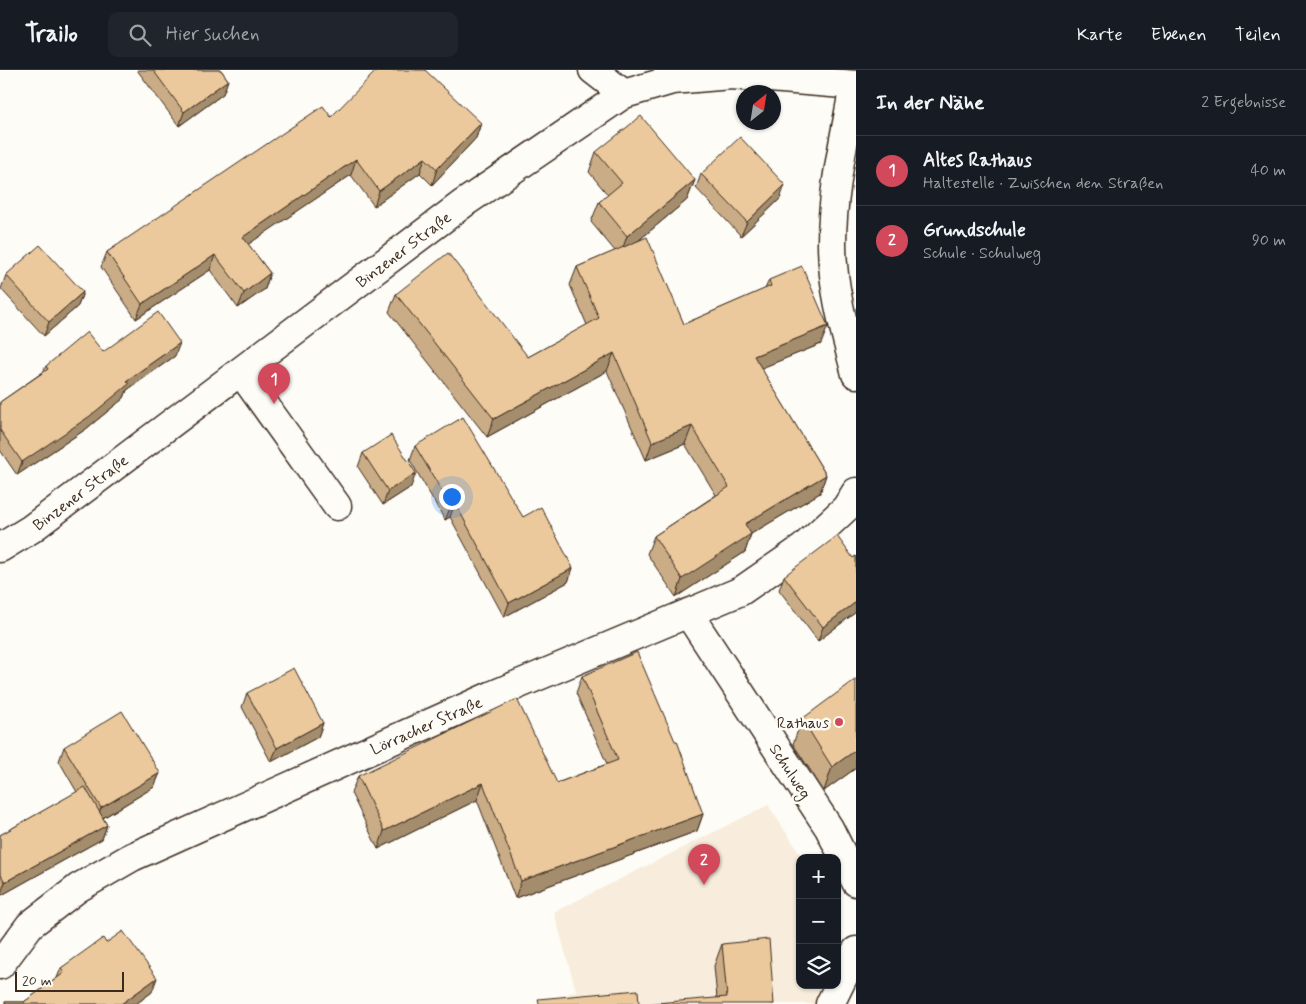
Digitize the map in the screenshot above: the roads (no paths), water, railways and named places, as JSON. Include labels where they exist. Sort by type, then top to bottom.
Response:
[{"type":"street","points":[[593,70],[624,94]]},
{"type":"street","name":"Binzener Straße","points":[[0,548],[31,529],[464,203],[624,94],[672,80],[731,75],[855,85]]},
{"type":"street","points":[[855,85],[838,180],[832,244],[838,304],[856,374]]},
{"type":"street","points":[[241,372],[337,506]]},
{"type":"street","name":"Lörracher Straße","points":[[0,965],[30,925],[78,888],[132,857],[492,695],[741,591],[803,548],[846,508],[856,492]]},
{"type":"street","name":"Schulweg","points":[[688,613],[828,828],[856,882]]},
{"type":"street","points":[[830,1004],[856,951]]},
{"type":"place","name":"Altes Rathaus","points":[[274,404]]},
{"type":"place","name":"Rathaus","points":[[839,722]]},
{"type":"place","name":"Grundschule","points":[[704,885]]}]
